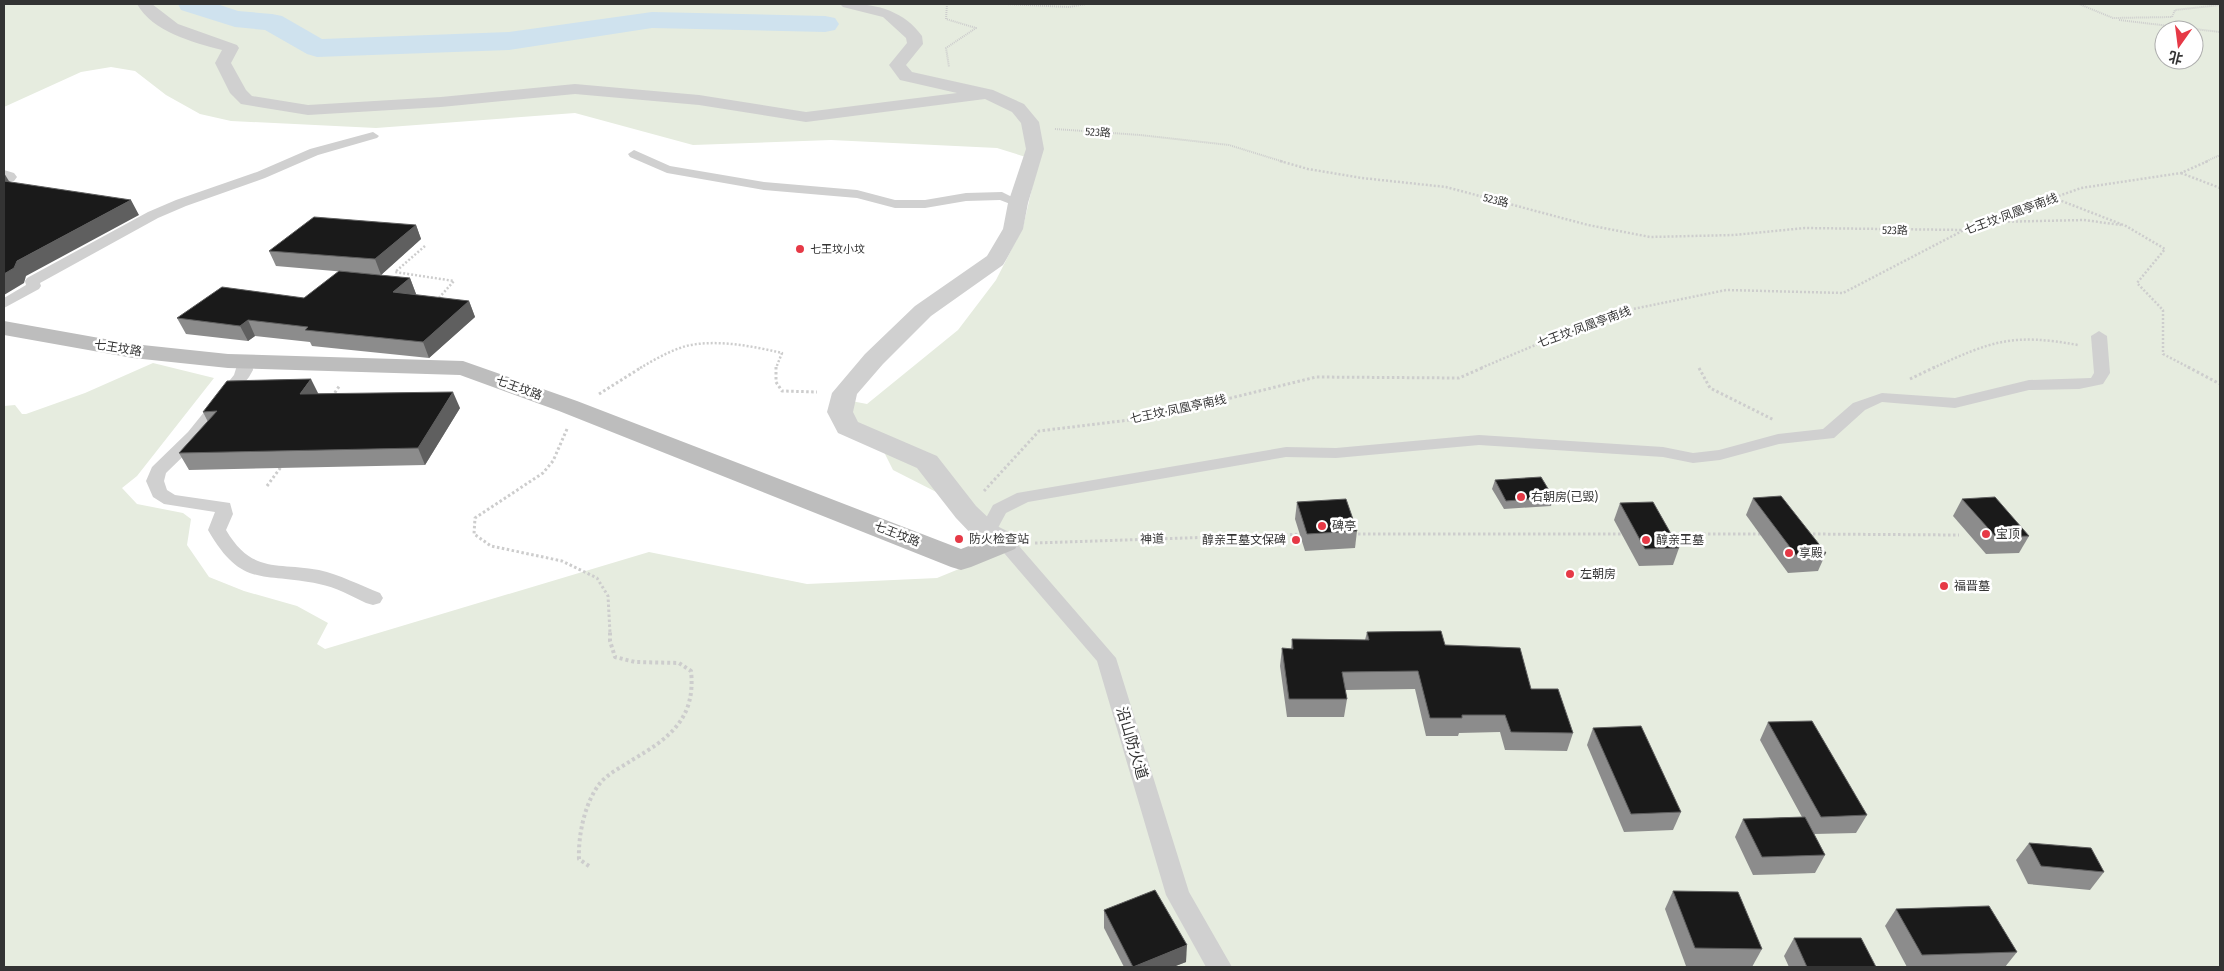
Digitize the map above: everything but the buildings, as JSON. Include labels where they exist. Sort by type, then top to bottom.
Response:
[{"type":"street","points":[[144,4],[170,28],[188,36],[231,48],[223,63],[239,93],[247,100],[308,110],[440,102],[575,89],[699,100],[806,117],[987,94]]},
{"type":"street","points":[[848,4],[888,14],[914,36],[915,44],[897,65],[906,76],[987,94],[1018,108],[1030,122],[1035,149],[1018,203],[1013,229],[995,260],[923,311],[874,360],[845,393],[840,412],[848,427],[928,462],[966,512],[996,537]]},
{"type":"street","name":"七王坟路","points":[[4,328],[133,351],[244,362],[462,368],[578,410],[961,560],[996,537]]},
{"type":"lane","points":[[4,304],[34,286],[32,281],[153,215],[314,152],[373,136]]},
{"type":"lane","points":[[634,154],[666,169],[722,177],[764,186],[857,194],[895,204],[925,204],[966,197],[993,196],[1002,196],[1018,203]]},
{"type":"lane","points":[[996,537],[1000,509],[1022,497],[1286,452],[1336,453],[1479,440],[1663,452],[1694,458],[1720,456],[1778,439],[1828,434],[1852,409],[1874,399],[1893,397],[1934,404],[1955,403],[2031,385],[2080,386],[2097,381],[2102,373],[2099,344]]},
{"type":"lane","points":[[244,362],[245,370],[241,377],[206,421],[158,471],[155,481],[159,493],[170,500],[224,507],[224,514],[217,530],[226,548],[248,566],[269,573],[320,577],[374,598]]},
{"type":"lane","name":"沿山防火道","points":[[996,537],[1106,658],[1178,895],[1219,967]]},
{"type":"path","points":[[947,4],[946,19],[976,28],[946,48],[950,85]]},
{"type":"path","points":[[1006,4],[1069,7],[1086,4]]},
{"type":"path","points":[[2079,4],[2113,18],[2150,26],[2220,32]]},
{"type":"path","points":[[2113,18],[2172,17],[2175,10],[2220,5]]},
{"type":"path","name":"523路","points":[[1030,122],[1052,129],[1140,135],[1229,145],[1308,169],[1362,178],[1446,187],[1588,225],[1650,237],[1734,235],[1805,228],[1964,230]]},
{"type":"path","name":"七王坟·凤凰亭南线","points":[[966,512],[1039,431],[1154,417],[1316,377],[1459,378],[1533,346],[1633,309],[1726,290],[1843,293],[1964,230],[2080,188],[2181,173],[2220,155]]},
{"type":"path","points":[[2181,173],[2220,188]]},
{"type":"path","points":[[2054,198],[2126,226],[2164,249],[2137,283],[2163,310],[2163,354],[2220,384]]},
{"type":"path","points":[[1988,222],[2084,220],[2126,226]]},
{"type":"path","points":[[425,246],[396,272],[454,281],[436,302]]},
{"type":"path","points":[[1893,397],[1908,380],[1976,348],[2003,340],[2044,339],[2099,344]]},
{"type":"path","points":[[589,866],[579,859],[579,840],[598,785],[613,772],[649,751],[674,733],[690,710],[694,684],[691,671],[679,664],[635,662],[614,657],[610,641],[611,618],[608,596],[597,578],[562,562],[491,546],[474,534],[475,518],[488,506],[540,477],[552,464],[565,432],[578,410],[636,372],[686,346],[757,346],[782,353],[775,368],[776,384],[782,391],[845,393]]},
{"type":"path","points":[[332,397],[355,365]]},
{"type":"path","points":[[1699,368],[1710,388],[1781,424],[1798,437]]},
{"type":"path","points":[[267,486],[285,462]]},
{"type":"path","name":"神道","points":[[996,537],[1039,543],[1310,534]]},
{"type":"path","points":[[1349,534],[1630,534]]},
{"type":"path","points":[[1665,534],[1771,534]]},
{"type":"path","points":[[1801,534],[1959,535]]},
{"type":"shaded area","points":[[4,4],[2220,4],[2220,967],[4,967],[4,406],[15,405],[22,414],[26,414],[85,393],[153,363],[214,378],[137,476],[122,488],[137,504],[183,513],[191,519],[187,545],[209,577],[244,591],[297,606],[328,623],[317,644],[325,649],[649,552],[807,584],[937,578],[998,553],[948,498],[893,470],[879,442],[858,428],[846,400],[867,404],[958,330],[996,280],[1023,227],[1033,184],[1032,159],[997,148],[831,140],[693,145],[575,113],[376,128],[231,121],[200,114],[166,95],[135,71],[111,67],[81,72],[4,107]]},
{"type":"waterway","points":[[191,4],[235,19],[272,22],[317,48],[509,41],[652,20],[825,24]]},
{"type":"place","name":"七王坟小坟","points":[[800,249]]},
{"type":"place","name":"右朝房(已毁)","points":[[1521,497]]},
{"type":"place","name":"碑亭","points":[[1322,526]]},
{"type":"place","name":"宝顶","points":[[1986,534]]},
{"type":"place","name":"防火检查站","points":[[959,539]]},
{"type":"place","name":"醇亲王墓文保碑","points":[[1296,540]]},
{"type":"place","name":"醇亲王墓","points":[[1646,540]]},
{"type":"place","name":"享殿","points":[[1789,553]]},
{"type":"place","name":"左朝房","points":[[1570,574]]},
{"type":"place","name":"福晋墓","points":[[1944,586]]}]
